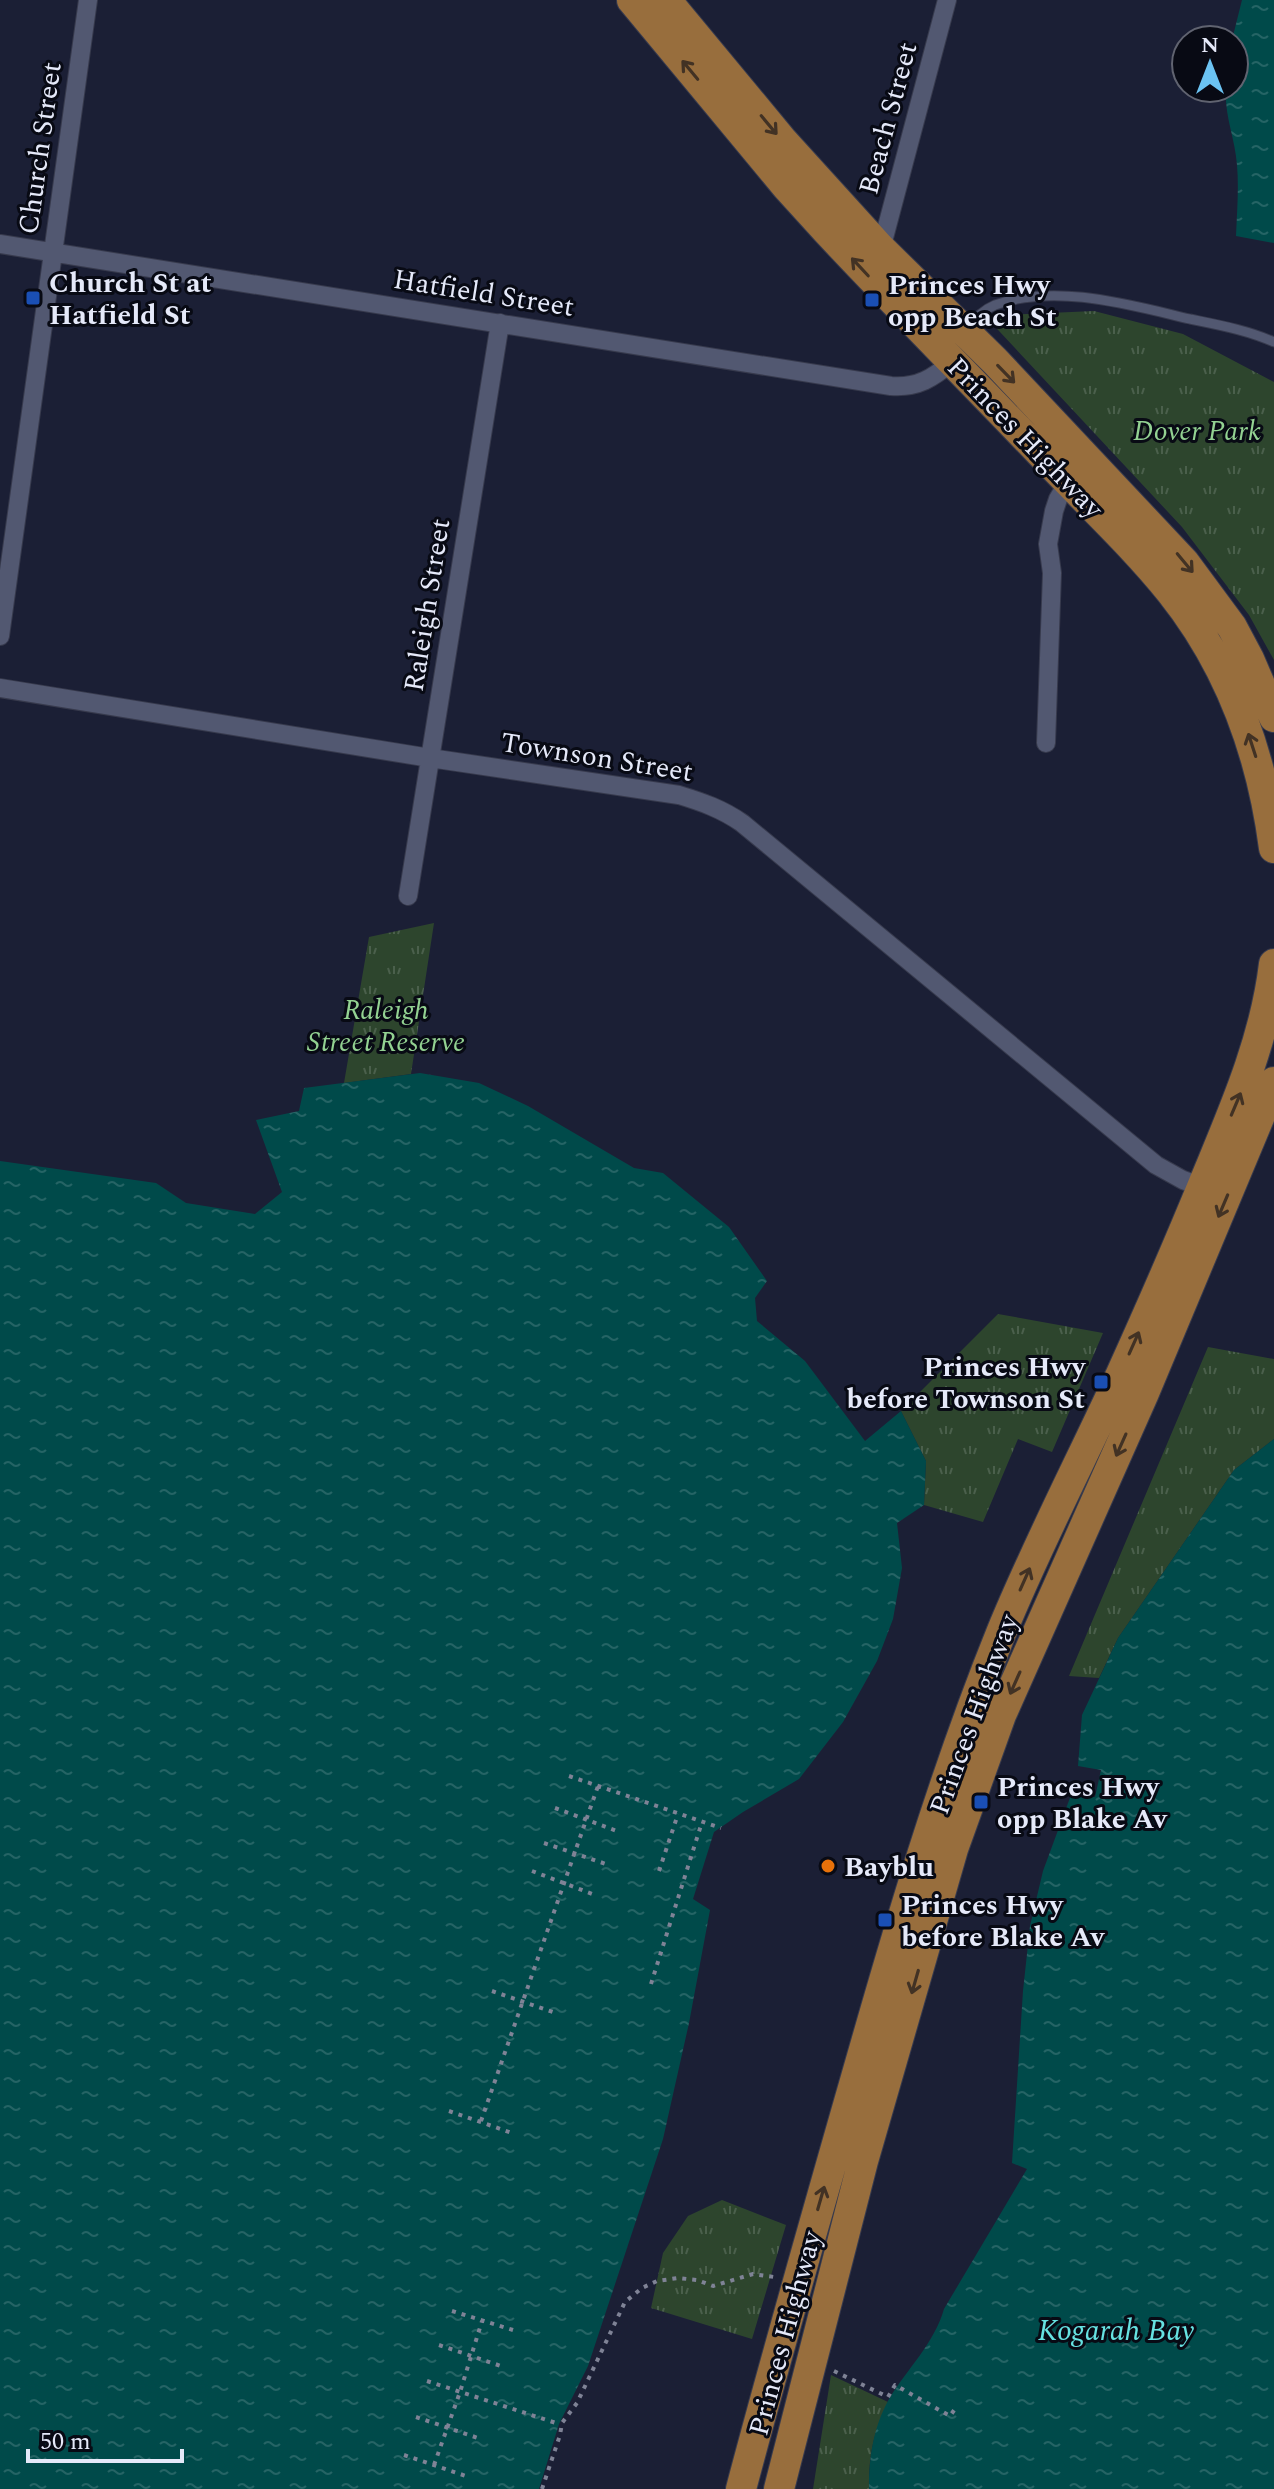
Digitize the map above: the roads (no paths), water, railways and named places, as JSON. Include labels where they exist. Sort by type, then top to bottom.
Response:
[{"type":"highway","name":"Princes Highway","points":[[632,0],[787,187],[1171,592],[1232,693],[1256,757],[1274,848]]},
{"type":"highway","name":"Princes Highway","points":[[666,0],[782,140],[881,249],[963,330],[1184,562],[1232,627],[1274,717]]},
{"type":"highway","name":"Princes Highway","points":[[741,2489],[900,1922],[965,1725],[1008,1617],[1127,1361],[1202,1187],[1256,1049],[1266,1015],[1274,964]]},
{"type":"highway","name":"Princes Highway","points":[[786,2481],[797,2413],[863,2161],[953,1849],[995,1730],[1144,1393],[1274,1082]]},
{"type":"street","name":"Church Street","points":[[0,636],[88,0]]},
{"type":"street","name":"Beach Street","points":[[881,249],[947,0]]},
{"type":"street","name":"Hatfield Street","points":[[0,244],[891,386],[904,387],[926,382],[953,361]]},
{"type":"street","name":"Raleigh Street","points":[[408,896],[500,323]]},
{"type":"street","points":[[1046,743],[1052,573],[1048,544],[1054,511],[1068,482]]},
{"type":"street","name":"Townson Street","points":[[0,688],[679,795],[725,811],[1156,1165],[1202,1187]]},
{"type":"lane","points":[[963,330],[986,309],[1016,299],[1068,297],[1108,300],[1247,332],[1274,342]]},
{"type":"water","points":[[1242,0],[1274,0],[1274,243],[1236,236],[1237,165],[1227,104],[1250,104],[1250,24],[1236,24]]},
{"type":"water","points":[[420,1073],[479,1083],[528,1106],[634,1168],[663,1173],[729,1227],[767,1281],[755,1298],[757,1321],[805,1361],[865,1441],[901,1411],[926,1461],[924,1505],[897,1523],[902,1568],[893,1619],[877,1661],[843,1722],[799,1779],[714,1832],[693,1899],[710,1910],[663,2139],[588,2366],[559,2424],[539,2489],[0,2489],[0,1161],[156,1183],[186,1203],[255,1214],[282,1192],[256,1120],[299,1111],[304,1088]]},
{"type":"water","name":"Kogarah Bay","points":[[1274,1439],[1274,2489],[869,2489],[873,2443],[889,2399],[934,2334],[944,2309],[1027,2169],[1012,2163],[1030,1926],[1043,1871],[1071,1795],[1095,1797],[1101,1770],[1078,1766],[1082,1715],[1118,1638],[1234,1470]]},
{"type":"place","name":"Church St at Hatfield St","points":[[33,298]]},
{"type":"place","name":"Princes Hwy opp Beach St","points":[[872,300]]},
{"type":"place","name":"Princes Hwy before Townson St","points":[[1101,1382]]},
{"type":"place","name":"Princes Hwy opp Blake Av","points":[[981,1802]]},
{"type":"place","name":"Bayblu","points":[[828,1866]]},
{"type":"place","name":"Princes Hwy before Blake Av","points":[[885,1920]]},
{"type":"park label","name":"Dover Park","points":[[1197,430]]},
{"type":"park label","name":"Raleigh Street Reserve","points":[[386,1025]]}]
